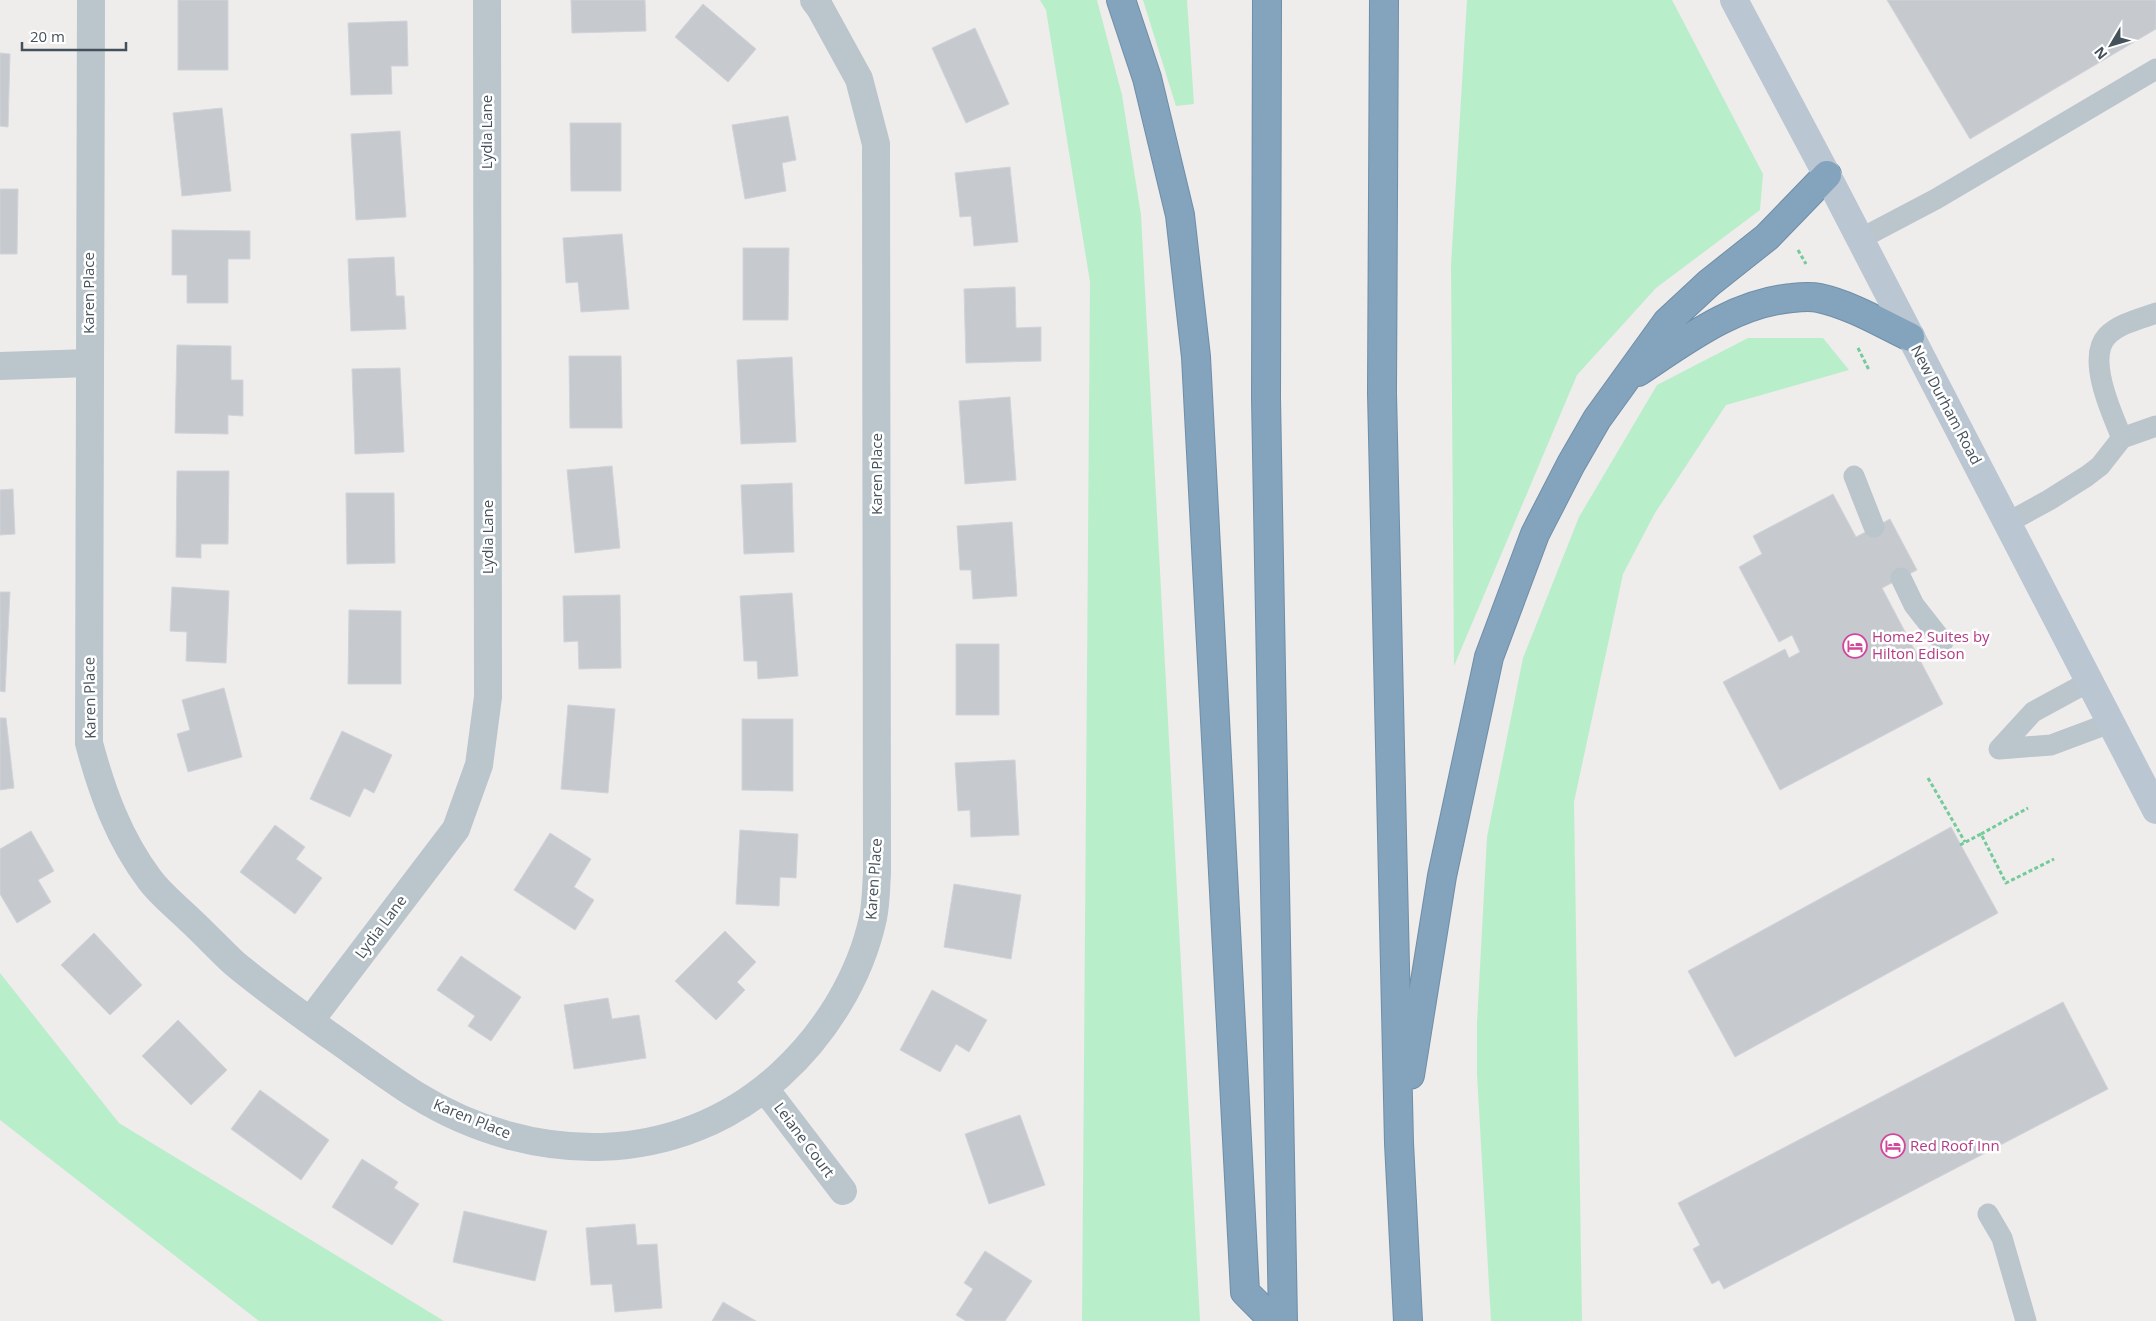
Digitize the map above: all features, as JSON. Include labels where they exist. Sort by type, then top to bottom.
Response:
[{"type":"highway","points":[[1122,0],[1147,78],[1181,224],[1196,357],[1245,1292],[1274,1321]]},
{"type":"highway","points":[[1267,0],[1266,398],[1283,1321]]},
{"type":"highway","points":[[1384,0],[1382,393],[1399,1143],[1408,1321]]},
{"type":"highway","points":[[1399,1143],[1442,876],[1489,657],[1535,534],[1596,420],[1667,322],[1708,283],[1767,237],[1828,175]]},
{"type":"highway","points":[[1622,383],[1706,328],[1747,308],[1774,300],[1808,297],[1825,300],[1910,337]]},
{"type":"main road","name":"New Durham Road","points":[[1734,0],[1828,175],[2156,810]]},
{"type":"street","name":"Karen Place","points":[[91,0],[89,743],[100,784],[117,826],[151,882],[234,962],[310,1021],[416,1095],[458,1116],[500,1133],[542,1143],[585,1148],[633,1145],[684,1132],[715,1120],[765,1089],[800,1057],[829,1020],[862,957],[871,925],[877,873],[876,144],[859,79],[814,0]]},
{"type":"street","name":"Lydia Lane","points":[[310,1021],[456,829],[479,765],[488,697],[487,0]]},
{"type":"street","points":[[0,366],[89,363]]},
{"type":"street","name":"Leiane Court","points":[[765,1089],[842,1191]]},
{"type":"lane","points":[[1860,239],[1936,199],[2156,69]]},
{"type":"lane","points":[[2122,438],[2101,377],[2100,351],[2103,341],[2109,334],[2120,327],[2156,313]]},
{"type":"lane","points":[[2007,523],[2087,476],[2100,466],[2122,438],[2156,426]]},
{"type":"lane","points":[[1854,476],[1874,528]]},
{"type":"lane","points":[[1901,578],[1914,604],[1942,642]]},
{"type":"lane","points":[[2090,681],[2033,712],[1999,749],[2051,745],[2110,722]]},
{"type":"lane","points":[[1988,1214],[2002,1238],[2026,1321]]},
{"type":"path","points":[[1796,248],[1806,265]]},
{"type":"path","points":[[1928,778],[1965,842]]},
{"type":"path","points":[[1960,845],[2028,808]]},
{"type":"path","points":[[1981,834],[2006,883],[2054,859]]},
{"type":"green space","points":[[1040,0],[1097,0],[1122,95],[1141,215],[1200,1321],[1082,1321],[1090,282],[1046,10]]},
{"type":"green space","points":[[1143,0],[1187,0],[1194,104],[1176,106]]},
{"type":"green space","points":[[1467,0],[1672,0],[1763,174],[1760,210],[1656,288],[1577,375],[1454,666],[1451,265]]},
{"type":"green space","points":[[1748,338],[1823,338],[1849,370],[1726,405],[1655,513],[1623,574],[1574,802],[1582,1321],[1491,1321],[1477,1074],[1477,1023],[1487,837],[1523,658],[1579,517],[1657,385]]},
{"type":"green space","points":[[0,973],[119,1123],[444,1321],[259,1321],[0,1120]]},
{"type":"building","points":[[178,0],[228,0],[228,70],[178,70]]},
{"type":"building","points":[[571,0],[645,0],[646,31],[572,33]]},
{"type":"building","points":[[1887,0],[2156,0],[2156,29],[1970,139]]},
{"type":"building","points":[[703,4],[756,49],[728,82],[675,37]]},
{"type":"building","points":[[407,21],[408,66],[391,66],[392,94],[351,95],[348,23]]},
{"type":"building","points":[[975,28],[1009,104],[966,123],[932,48]]},
{"type":"building","points":[[0,53],[10,54],[8,127],[0,126]]},
{"type":"building","points":[[222,108],[231,191],[182,196],[173,113]]},
{"type":"building","points":[[788,116],[796,160],[782,163],[786,191],[745,199],[732,125]]},
{"type":"building","points":[[570,123],[621,123],[621,191],[571,191]]},
{"type":"building","points":[[400,131],[406,217],[356,220],[351,134]]},
{"type":"building","points":[[1010,167],[1018,242],[974,246],[971,216],[960,217],[955,173]]},
{"type":"building","points":[[0,189],[18,189],[17,254],[0,254]]},
{"type":"building","points":[[172,230],[250,231],[250,259],[228,259],[228,303],[187,303],[187,275],[172,275]]},
{"type":"building","points":[[622,234],[629,309],[581,312],[578,282],[566,283],[563,238]]},
{"type":"building","points":[[743,248],[789,248],[788,320],[743,320]]},
{"type":"building","points":[[394,257],[396,296],[404,296],[406,329],[351,331],[348,259]]},
{"type":"building","points":[[1015,287],[1016,328],[1041,327],[1041,361],[966,363],[964,289]]},
{"type":"building","points":[[177,345],[231,346],[231,380],[243,380],[243,416],[228,415],[228,434],[175,433]]},
{"type":"building","points":[[569,356],[621,356],[622,428],[570,428]]},
{"type":"building","points":[[792,357],[796,442],[741,444],[737,360]]},
{"type":"building","points":[[400,368],[404,452],[355,454],[352,369]]},
{"type":"building","points":[[1010,397],[1016,480],[965,484],[959,401]]},
{"type":"building","points":[[612,466],[620,548],[575,553],[567,470]]},
{"type":"building","points":[[177,471],[229,471],[228,544],[201,544],[201,558],[176,557]]},
{"type":"building","points":[[792,483],[794,552],[744,554],[741,485]]},
{"type":"building","points":[[13,489],[15,534],[0,535],[0,490]]},
{"type":"building","points":[[346,493],[394,493],[395,563],[347,564]]},
{"type":"building","name":"Home2 Suites by Hilton Edison","points":[[1833,494],[1856,537],[1890,519],[1917,570],[1882,588],[1943,704],[1780,790],[1723,682],[1785,649],[1789,658],[1800,652],[1792,635],[1779,642],[1739,567],[1762,554],[1753,536]]},
{"type":"building","points":[[1012,522],[1017,596],[973,599],[971,570],[960,570],[957,526]]},
{"type":"building","points":[[172,587],[229,591],[226,663],[186,661],[187,632],[170,631]]},
{"type":"building","points":[[0,592],[10,592],[5,692],[0,691]]},
{"type":"building","points":[[792,593],[798,676],[758,679],[757,661],[744,661],[740,596]]},
{"type":"building","points":[[620,595],[621,668],[579,669],[578,641],[564,642],[563,596]]},
{"type":"building","points":[[349,610],[401,611],[401,684],[348,684]]},
{"type":"building","points":[[956,644],[999,644],[999,715],[956,715]]},
{"type":"building","points":[[224,688],[242,757],[188,772],[177,734],[190,730],[182,700]]},
{"type":"building","points":[[568,705],[615,709],[608,793],[561,789]]},
{"type":"building","points":[[0,718],[6,718],[14,788],[0,790]]},
{"type":"building","points":[[742,719],[793,719],[793,791],[742,790]]},
{"type":"building","points":[[342,731],[392,755],[374,793],[364,788],[350,817],[310,799]]},
{"type":"building","points":[[1015,760],[1019,835],[971,837],[970,810],[958,811],[955,763]]},
{"type":"building","points":[[275,825],[305,847],[296,859],[322,878],[295,914],[240,872]]},
{"type":"building","points":[[1951,827],[1998,913],[1735,1057],[1688,971]]},
{"type":"building","points":[[740,830],[798,834],[796,878],[780,877],[779,906],[736,904]]},
{"type":"building","points":[[31,831],[54,871],[38,880],[51,902],[17,923],[0,894],[0,849]]},
{"type":"building","points":[[550,833],[591,859],[574,887],[594,900],[575,930],[514,890]]},
{"type":"building","points":[[954,884],[1021,895],[1011,959],[944,947]]},
{"type":"building","points":[[725,931],[756,962],[737,982],[745,990],[716,1020],[675,981]]},
{"type":"building","points":[[94,933],[142,985],[110,1015],[61,965]]},
{"type":"building","points":[[461,956],[521,997],[491,1041],[468,1026],[475,1016],[437,990]]},
{"type":"building","points":[[932,990],[987,1020],[969,1052],[956,1044],[940,1072],[900,1050]]},
{"type":"building","points":[[608,998],[612,1019],[639,1015],[646,1058],[574,1069],[564,1005]]},
{"type":"building","name":"Red Roof Inn","points":[[2063,1002],[2108,1089],[1724,1289],[1719,1280],[1712,1284],[1693,1249],[1700,1245],[1678,1203]]},
{"type":"building","points":[[178,1020],[227,1070],[191,1105],[142,1056]]},
{"type":"building","points":[[260,1090],[329,1140],[301,1180],[231,1129]]},
{"type":"building","points":[[1020,1115],[1045,1185],[989,1204],[965,1134]]},
{"type":"building","points":[[362,1159],[398,1182],[394,1188],[419,1204],[392,1245],[332,1207]]},
{"type":"building","points":[[464,1211],[547,1231],[535,1281],[453,1262]]},
{"type":"building","points":[[635,1224],[637,1245],[657,1244],[662,1308],[615,1312],[612,1284],[591,1285],[586,1228]]},
{"type":"building","points":[[985,1251],[1032,1281],[1005,1321],[966,1321],[956,1315],[973,1289],[964,1283]]},
{"type":"building","points":[[723,1302],[756,1321],[712,1321]]},
{"type":"place","name":"Home2 Suites by Hilton Edison","points":[[1855,646]]},
{"type":"place","name":"Red Roof Inn","points":[[1893,1146]]}]
